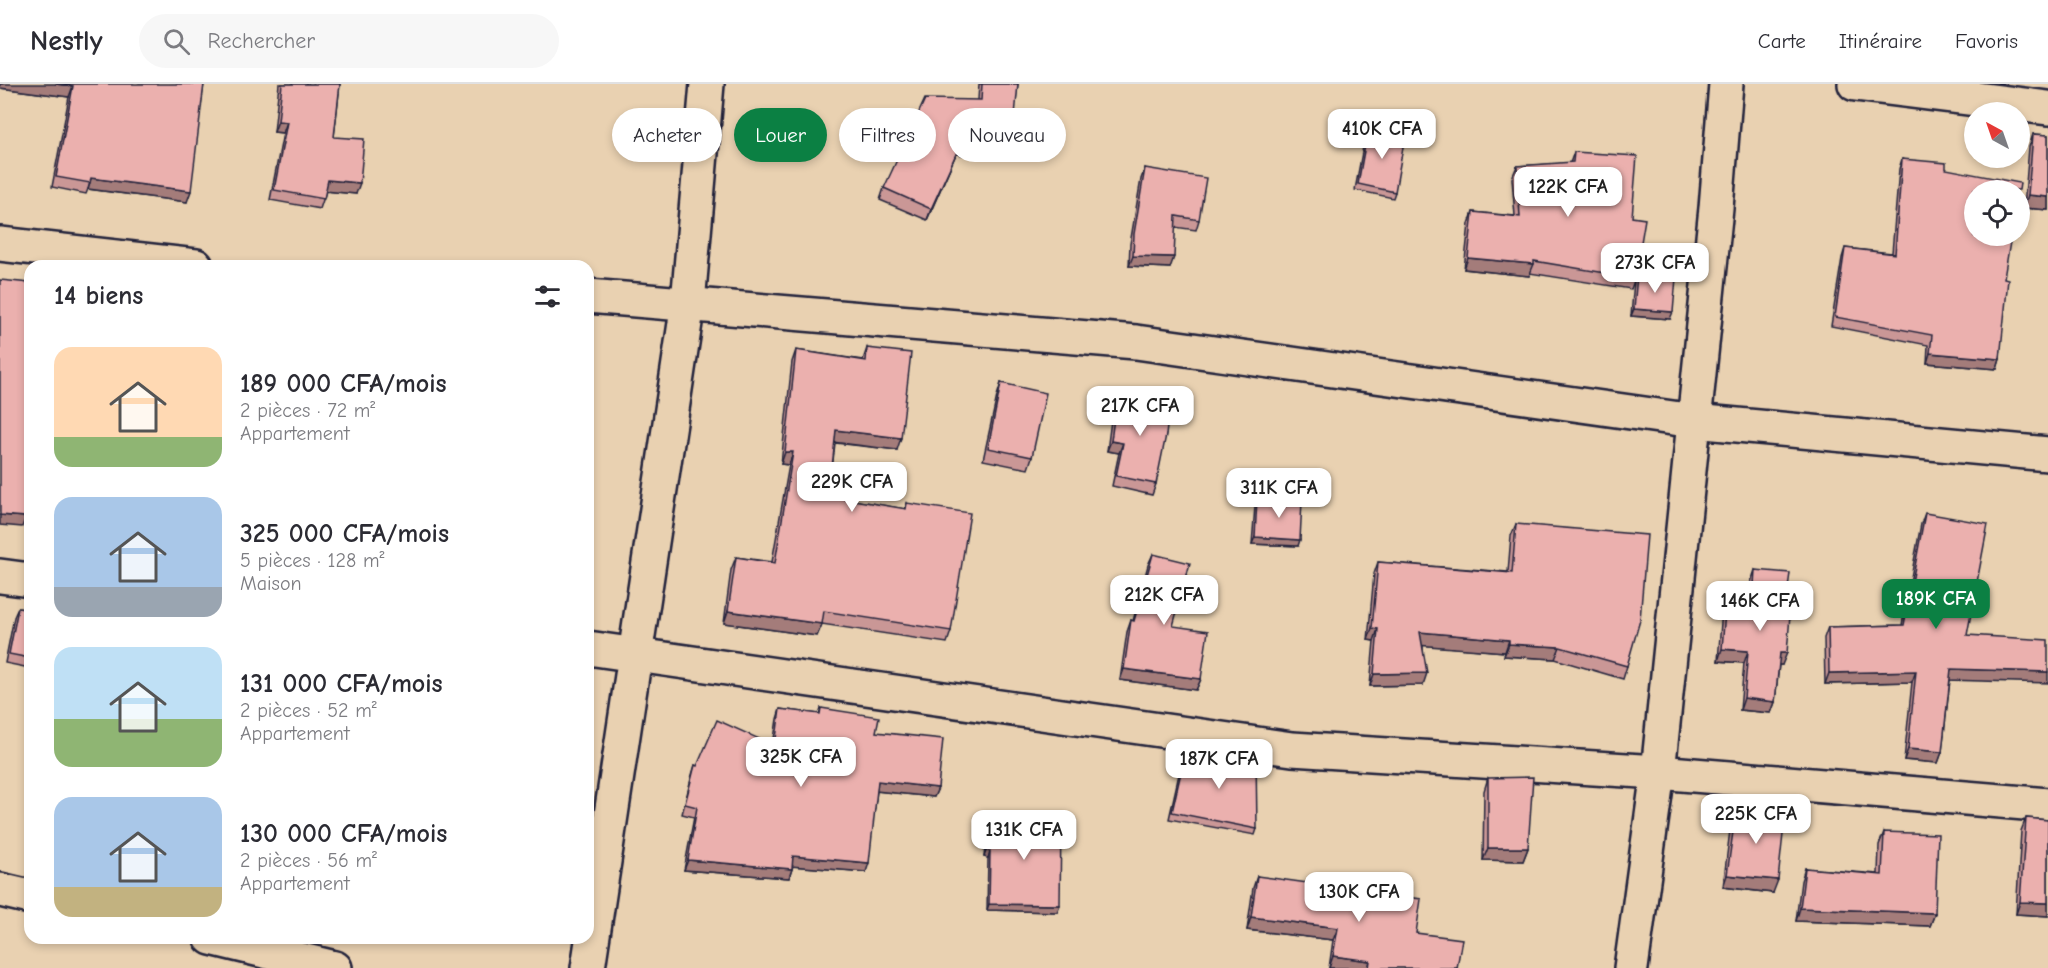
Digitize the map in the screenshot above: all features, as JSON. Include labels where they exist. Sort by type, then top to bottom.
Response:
[{"type":"street","points":[[594,927],[688,303],[707,84]]},
{"type":"street","points":[[1631,968],[1658,772],[1726,84]]},
{"type":"street","points":[[1855,84],[2048,108]]},
{"type":"street","points":[[0,244],[143,260]]},
{"type":"street","points":[[594,296],[1136,342],[1694,421],[2048,454]]},
{"type":"street","points":[[0,576],[24,579]]},
{"type":"street","points":[[594,649],[1292,749],[1658,772],[2048,805]]},
{"type":"street","points":[[0,890],[24,896]]},
{"type":"street","points":[[236,944],[335,968]]},
{"type":"street","points":[[588,968],[592,944]]},
{"type":"building","points":[[55,84],[204,84],[191,191],[91,178],[90,183],[56,177],[73,86]]},
{"type":"building","points":[[282,84],[340,84],[334,137],[364,139],[360,183],[328,180],[324,199],[274,190],[287,122],[278,121]]},
{"type":"building","points":[[982,84],[1018,84],[1016,108],[948,108],[948,162],[952,162],[931,209],[884,188],[896,162],[936,162],[936,108],[921,108],[925,99],[981,100]]},
{"type":"building","points":[[1368,129],[1405,136],[1395,192],[1358,184]]},
{"type":"building","points":[[2033,134],[2048,135],[2048,197],[2030,195]]},
{"type":"building","points":[[1574,152],[1637,156],[1632,217],[1645,219],[1635,278],[1534,261],[1534,264],[1468,258],[1473,212],[1520,217],[1517,166],[1573,162]]},
{"type":"building","points":[[1902,159],[1946,163],[1946,169],[2004,180],[1964,180],[1964,246],[2009,246],[2004,278],[2008,279],[2000,359],[1930,353],[1932,335],[1835,317],[1845,248],[1895,254]]},
{"type":"building","points":[[1145,168],[1206,178],[1199,220],[1176,216],[1174,257],[1133,256],[1134,234]]},
{"type":"building","points":[[1637,275],[1676,278],[1673,312],[1634,309]]},
{"type":"building","points":[[0,280],[24,282],[24,517],[0,515]]},
{"type":"building","points":[[867,348],[911,353],[901,438],[836,430],[829,496],[906,509],[907,503],[970,513],[951,631],[824,611],[822,624],[728,611],[736,557],[775,563],[793,452],[785,452],[796,350],[866,361]]},
{"type":"building","points":[[1001,383],[1046,393],[1032,457],[988,448]]},
{"type":"building","points":[[1117,395],[1170,402],[1156,484],[1116,476],[1123,443],[1111,441]]},
{"type":"building","points":[[1257,499],[1302,501],[1300,540],[1255,537]]},
{"type":"building","points":[[1925,513],[1988,524],[1967,635],[2048,640],[2048,672],[1951,669],[1942,752],[1908,749],[1916,671],[1829,673],[1828,627],[1904,625]]},
{"type":"building","points":[[1516,524],[1647,535],[1640,620],[1627,666],[1560,647],[1509,644],[1509,640],[1420,632],[1427,673],[1374,674],[1378,629],[1372,628],[1378,562],[1512,573]]},
{"type":"building","points":[[1153,554],[1190,563],[1173,626],[1208,631],[1201,679],[1124,669],[1131,620],[1134,621]]},
{"type":"building","points":[[1755,570],[1790,573],[1786,603],[1791,603],[1787,653],[1780,653],[1775,702],[1744,698],[1748,651],[1722,649],[1726,598],[1753,600]]},
{"type":"building","points":[[18,608],[24,609],[24,657],[9,654]]},
{"type":"building","points":[[821,708],[879,717],[876,732],[943,739],[938,788],[878,781],[869,863],[793,856],[792,869],[688,860],[697,807],[685,804],[695,765],[697,766],[717,720],[775,746],[780,709],[820,714]]},
{"type":"building","points":[[1256,757],[1257,829],[1172,812],[1184,759]]},
{"type":"building","points":[[1533,777],[1528,848],[1488,848],[1488,778]]},
{"type":"building","points":[[1736,810],[1785,816],[1778,880],[1727,875]]},
{"type":"building","points":[[989,816],[1061,822],[1060,905],[989,904],[990,851],[986,851]]},
{"type":"building","points":[[2026,818],[2048,820],[2048,903],[2020,902]]},
{"type":"building","points":[[1884,832],[1938,834],[1935,913],[1800,908],[1805,868],[1882,875]]},
{"type":"building","points":[[1257,876],[1421,899],[1416,933],[1462,939],[1457,968],[1369,968],[1370,961],[1333,956],[1338,928],[1251,917]]}]
